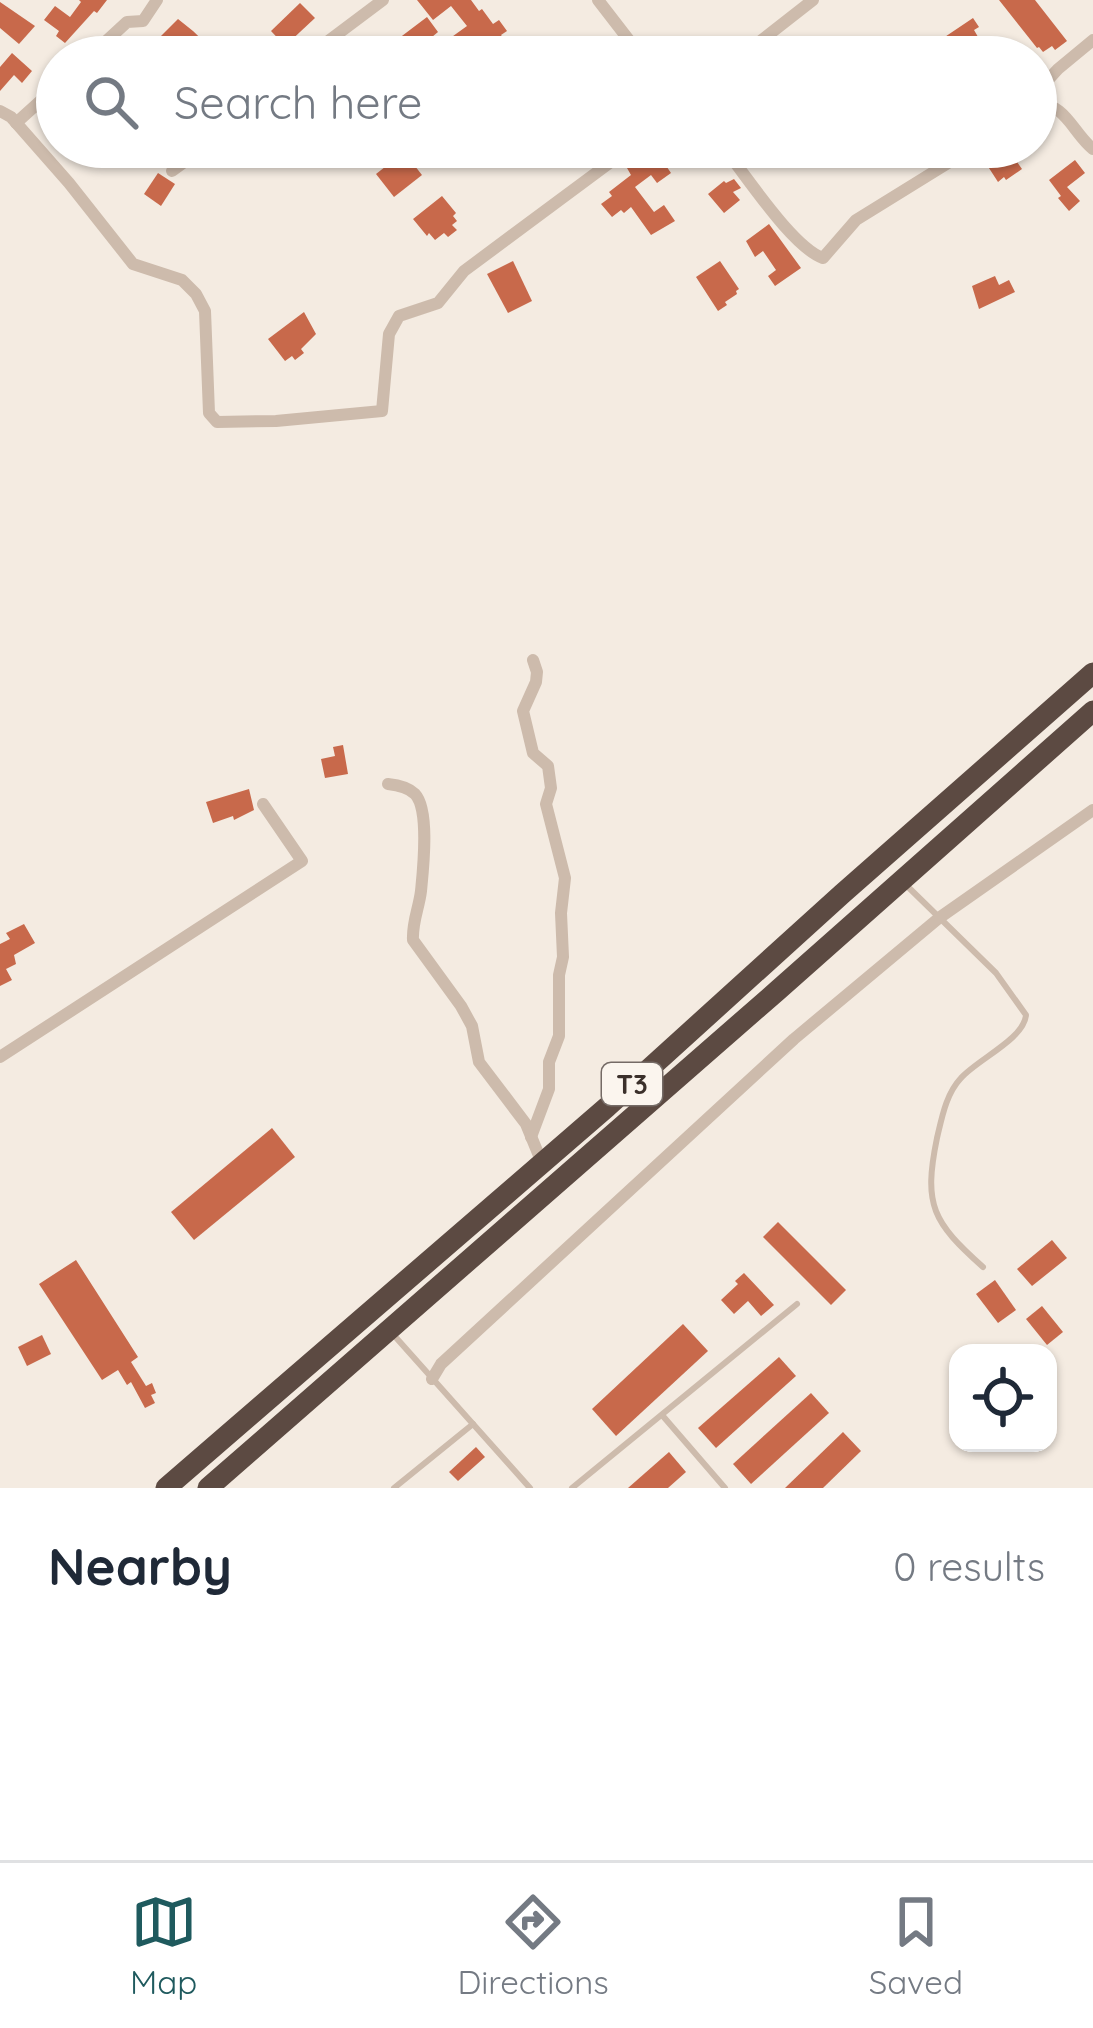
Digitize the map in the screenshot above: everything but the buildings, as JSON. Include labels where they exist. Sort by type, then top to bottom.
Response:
[{"type":"highway","name":"T3","points":[[166,1488],[542,1163],[1093,673]]},
{"type":"highway","name":"T3","points":[[208,1488],[1093,711]]},
{"type":"street","points":[[111,36],[127,22],[142,21],[158,0]]},
{"type":"street","points":[[335,36],[383,0]]},
{"type":"street","points":[[598,0],[626,36]]},
{"type":"street","points":[[767,36],[813,0]]},
{"type":"street","points":[[1057,70],[1093,40]]},
{"type":"street","points":[[16,123],[36,105]]},
{"type":"street","points":[[1057,107],[1093,149]]},
{"type":"street","points":[[0,111],[36,146]]},
{"type":"street","points":[[56,168],[133,264],[182,280],[196,294],[205,311],[209,413],[218,422],[382,412],[389,334],[399,316],[438,303],[464,271],[603,168]]},
{"type":"street","points":[[172,171],[176,168]]},
{"type":"street","points":[[740,168],[797,240],[823,258],[856,220],[940,168]]},
{"type":"street","points":[[531,1137],[549,1089],[549,1062],[559,1036],[565,878],[546,804],[551,788],[548,766],[532,753],[523,711],[536,682],[533,660]]},
{"type":"street","points":[[388,784],[414,793],[421,804],[421,897],[413,940],[461,1006],[472,1026],[479,1062],[526,1124],[542,1163]]},
{"type":"street","points":[[0,1057],[302,861],[263,804]]},
{"type":"street","points":[[433,1378],[441,1364],[794,1039],[939,918],[1093,809]]},
{"type":"lane","points":[[902,880],[996,974],[1026,1015],[1023,1030],[962,1077],[954,1089],[930,1166],[939,1222],[983,1267]]},
{"type":"lane","points":[[572,1488],[797,1304]]},
{"type":"lane","points":[[389,1330],[530,1488]]},
{"type":"lane","points":[[662,1415],[725,1488]]},
{"type":"lane","points":[[394,1488],[473,1424]]}]
